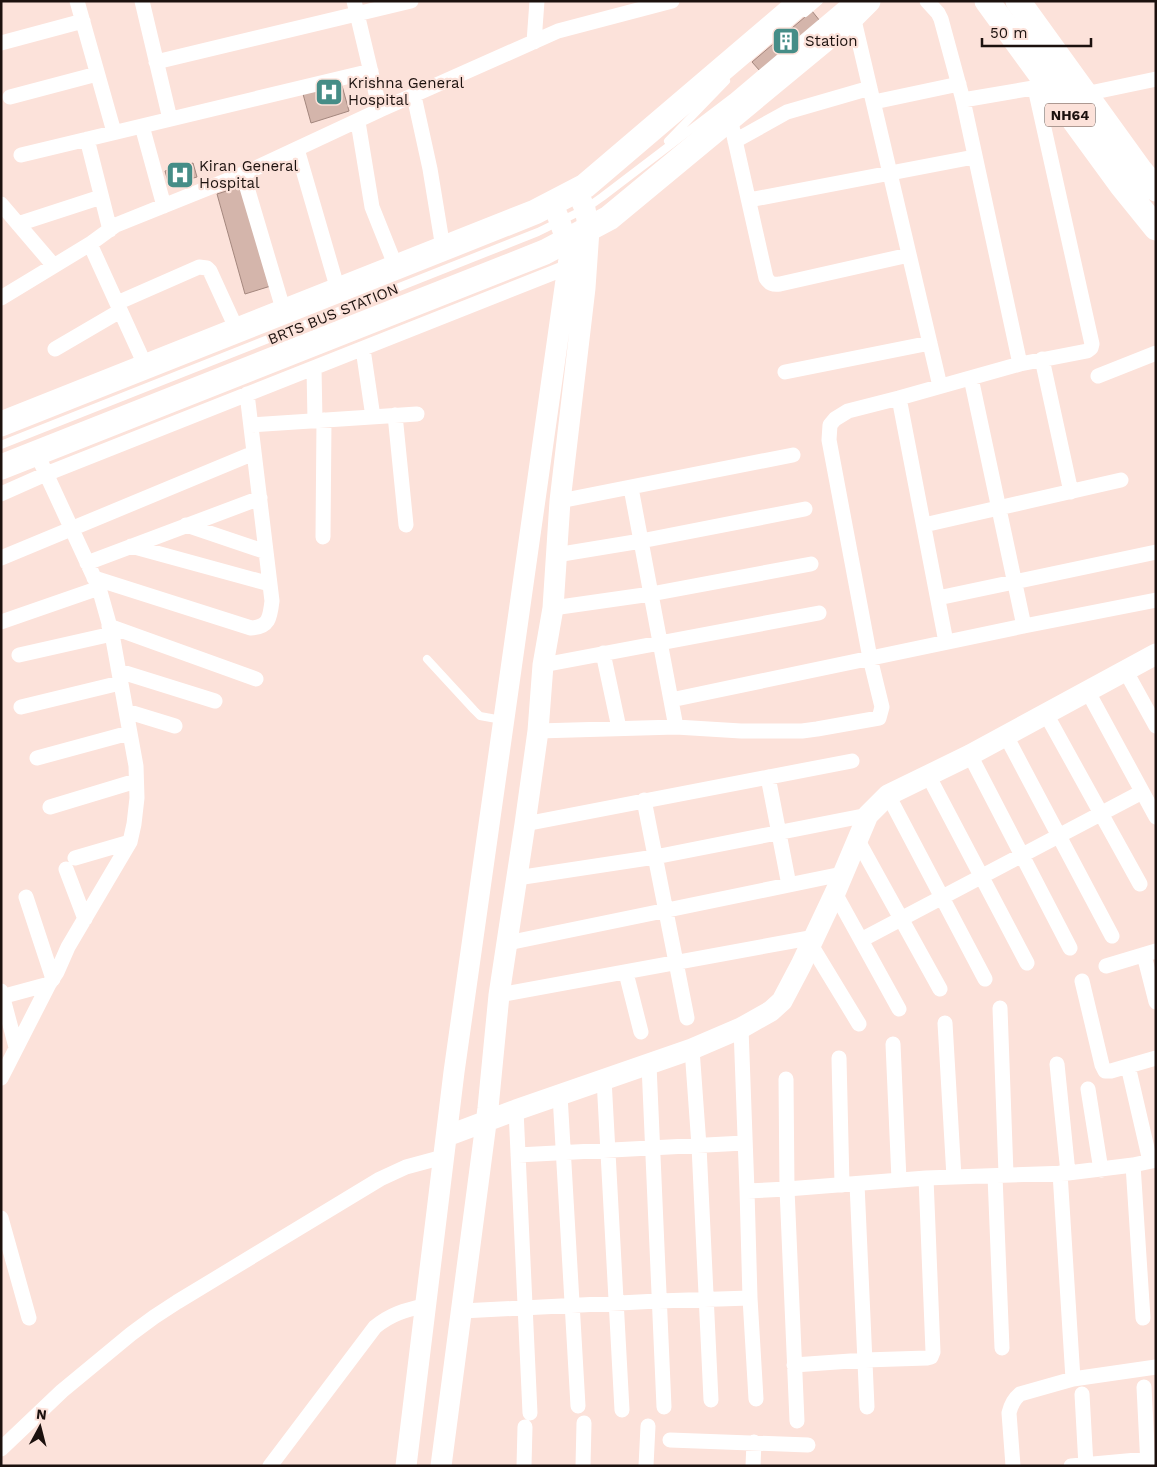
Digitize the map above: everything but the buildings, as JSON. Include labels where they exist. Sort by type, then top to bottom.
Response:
[{"type":"main road","name":"NH64","points":[[987,1],[1042,87],[1156,228]]},
{"type":"main road","name":"NH64","points":[[1018,1],[1140,170],[1156,189]]},
{"type":"main road","points":[[1,467],[42,464],[545,252],[560,222],[584,210],[609,218],[730,118],[856,6]]},
{"type":"main road","points":[[584,210],[585,186],[800,11]]},
{"type":"main road","points":[[1,424],[535,212],[560,222],[584,210]]},
{"type":"street","points":[[77,1],[114,132]]},
{"type":"street","points":[[156,62],[356,7],[411,1]]},
{"type":"street","points":[[534,42],[537,1]]},
{"type":"street","points":[[1,298],[90,244],[116,225],[243,174],[358,122],[380,110],[558,32],[672,1]]},
{"type":"street","points":[[927,1],[941,19],[959,84],[1020,364]]},
{"type":"street","points":[[144,2],[170,119]]},
{"type":"street","points":[[856,6],[872,95],[940,386]]},
{"type":"street","points":[[356,7],[380,110]]},
{"type":"street","points":[[1,43],[83,21]]},
{"type":"street","points":[[21,155],[371,71]]},
{"type":"street","points":[[10,96],[98,74]]},
{"type":"street","points":[[1085,94],[1156,79]]},
{"type":"street","points":[[736,141],[787,112],[872,95],[959,84]]},
{"type":"street","points":[[538,731],[676,727],[802,731],[876,720],[881,715],[882,707],[870,658],[828,432],[830,425],[835,419],[848,411],[1020,364],[1087,351],[1091,348],[1092,344],[1042,87],[963,100]]},
{"type":"street","points":[[414,96],[430,169],[443,248]]},
{"type":"street","points":[[730,118],[766,278],[769,283],[773,285],[909,254]]},
{"type":"street","points":[[358,122],[372,207],[396,267]]},
{"type":"street","points":[[142,126],[164,206]]},
{"type":"street","points":[[87,139],[110,230]]},
{"type":"street","points":[[297,149],[338,290]]},
{"type":"street","points":[[749,200],[974,156]]},
{"type":"street","points":[[243,174],[284,312]]},
{"type":"street","points":[[18,224],[101,197]]},
{"type":"street","points":[[1,204],[54,266]]},
{"type":"street","points":[[441,1466],[493,1066],[498,995],[508,942],[538,731],[542,665],[553,608],[560,501],[588,256],[584,210]]},
{"type":"street","points":[[406,1466],[454,1072],[568,268],[569,259],[560,222]]},
{"type":"street","points":[[90,244],[146,367]]},
{"type":"street","points":[[1,494],[42,464],[247,394],[568,268],[588,256]]},
{"type":"street","points":[[55,349],[118,307],[199,266],[203,266],[210,271],[238,330]]},
{"type":"street","points":[[785,372],[930,343]]},
{"type":"street","points":[[363,349],[373,417]]},
{"type":"street","points":[[1098,376],[1155,358]]},
{"type":"street","points":[[1042,359],[1072,492]]},
{"type":"street","points":[[314,368],[320,420],[323,537]]},
{"type":"street","points":[[971,378],[1024,626]]},
{"type":"street","points":[[1,622],[96,583],[251,628],[261,628],[267,622],[271,613],[272,601],[247,394]]},
{"type":"street","points":[[899,398],[946,642]]},
{"type":"street","points":[[251,425],[417,414]]},
{"type":"street","points":[[395,415],[406,525]]},
{"type":"street","points":[[1,558],[254,454]]},
{"type":"street","points":[[560,501],[793,455]]},
{"type":"street","points":[[1,1078],[68,947],[130,842],[137,798],[136,766],[128,733],[120,677],[110,630],[96,583],[42,464]]},
{"type":"street","points":[[924,525],[1121,480]]},
{"type":"street","points":[[631,488],[676,727]]},
{"type":"street","points":[[87,563],[260,498]]},
{"type":"street","points":[[556,555],[641,541],[805,509]]},
{"type":"street","points":[[186,525],[266,552]]},
{"type":"street","points":[[131,546],[270,584]]},
{"type":"street","points":[[938,598],[1156,552]]},
{"type":"street","points":[[553,608],[651,594],[811,564]]},
{"type":"street","points":[[671,700],[1156,600]]},
{"type":"street","points":[[542,665],[819,614]]},
{"type":"street","points":[[19,655],[110,630],[256,679]]},
{"type":"street","points":[[603,653],[619,728]]},
{"type":"street","points":[[448,1127],[487,1115],[516,1110],[692,1049],[741,1028],[777,1007],[788,991],[813,941],[868,815],[888,795],[970,755],[1156,654]]},
{"type":"street","points":[[1126,670],[1156,726]]},
{"type":"street","points":[[21,707],[120,677],[215,701]]},
{"type":"street","points":[[1088,692],[1156,817]]},
{"type":"street","points":[[126,712],[175,726]]},
{"type":"street","points":[[1046,714],[1140,884]]},
{"type":"street","points":[[37,758],[128,733]]},
{"type":"street","points":[[1006,736],[1112,936]]},
{"type":"street","points":[[970,755],[1070,948]]},
{"type":"street","points":[[525,824],[852,761]]},
{"type":"street","points":[[928,775],[1027,963]]},
{"type":"street","points":[[768,777],[789,885]]},
{"type":"street","points":[[50,807],[136,781]]},
{"type":"street","points":[[861,940],[1142,792]]},
{"type":"street","points":[[888,795],[985,978]]},
{"type":"street","points":[[644,800],[687,1018]]},
{"type":"street","points":[[517,878],[655,857],[868,815]]},
{"type":"street","points":[[857,839],[940,989]]},
{"type":"street","points":[[85,919],[70,863],[130,842]]},
{"type":"street","points":[[508,942],[789,885],[838,884]]},
{"type":"street","points":[[838,884],[861,940],[899,1009]]},
{"type":"street","points":[[26,897],[51,982]]},
{"type":"street","points":[[498,995],[813,941]]},
{"type":"street","points":[[813,941],[859,1024]]},
{"type":"street","points":[[1106,966],[1150,953],[1156,1002]]},
{"type":"street","points":[[626,973],[641,1032]]},
{"type":"street","points":[[1082,981],[1103,1068],[1107,1072],[1156,1058]]},
{"type":"street","points":[[16,1046],[2,995],[51,982]]},
{"type":"street","points":[[1000,1008],[1002,1348]]},
{"type":"street","points":[[945,1023],[954,1177]]},
{"type":"street","points":[[741,1028],[750,1298],[756,1399]]},
{"type":"street","points":[[893,1044],[899,1180]]},
{"type":"street","points":[[692,1049],[699,1146],[711,1400]]},
{"type":"street","points":[[839,1058],[842,1185]]},
{"type":"street","points":[[1057,1064],[1073,1380]]},
{"type":"street","points":[[648,1065],[664,1407]]},
{"type":"street","points":[[747,1191],[926,1178],[1064,1173],[1101,1170],[1153,1160],[1128,1066]]},
{"type":"street","points":[[604,1079],[622,1410]]},
{"type":"street","points":[[786,1079],[787,1189],[797,1421]]},
{"type":"street","points":[[1088,1089],[1101,1170]]},
{"type":"street","points":[[560,1095],[578,1406]]},
{"type":"street","points":[[516,1110],[530,1413]]},
{"type":"street","points":[[518,1154],[744,1143]]},
{"type":"street","points":[[1,1449],[62,1391],[131,1334],[177,1302],[380,1180],[406,1167],[443,1157]]},
{"type":"street","points":[[1133,1165],[1143,1318]]},
{"type":"street","points":[[794,1365],[927,1358],[931,1356],[933,1352],[926,1178]]},
{"type":"street","points":[[857,1184],[867,1408]]},
{"type":"street","points":[[1,1218],[29,1318]]},
{"type":"street","points":[[462,1311],[750,1298]]},
{"type":"street","points":[[270,1466],[376,1327],[384,1320],[403,1310],[424,1306]]},
{"type":"street","points":[[1013,1466],[1009,1412],[1014,1399],[1020,1394],[1073,1380],[1156,1367]]},
{"type":"street","points":[[1071,1466],[1148,1462],[1144,1387]]},
{"type":"street","points":[[1082,1394],[1086,1465]]},
{"type":"street","points":[[583,1466],[584,1423]]},
{"type":"street","points":[[646,1466],[648,1426]]},
{"type":"street","points":[[524,1466],[525,1428]]},
{"type":"street","points":[[670,1440],[808,1445]]},
{"type":"street","points":[[753,1466],[754,1442]]},
{"type":"lane","points":[[800,11],[819,1]]},
{"type":"lane","points":[[584,210],[856,6]]},
{"type":"lane","points":[[651,158],[729,78]]},
{"type":"lane","name":"BRTS BUS STATION","points":[[1,445],[560,222]]},
{"type":"lane","points":[[426,659],[474,710],[486,718],[504,720]]},
{"type":"place","name":"Station","points":[[786,41]]},
{"type":"place","name":"Krishna General Hospital","points":[[329,92]]},
{"type":"place","name":"Kiran General Hospital","points":[[180,175]]}]
